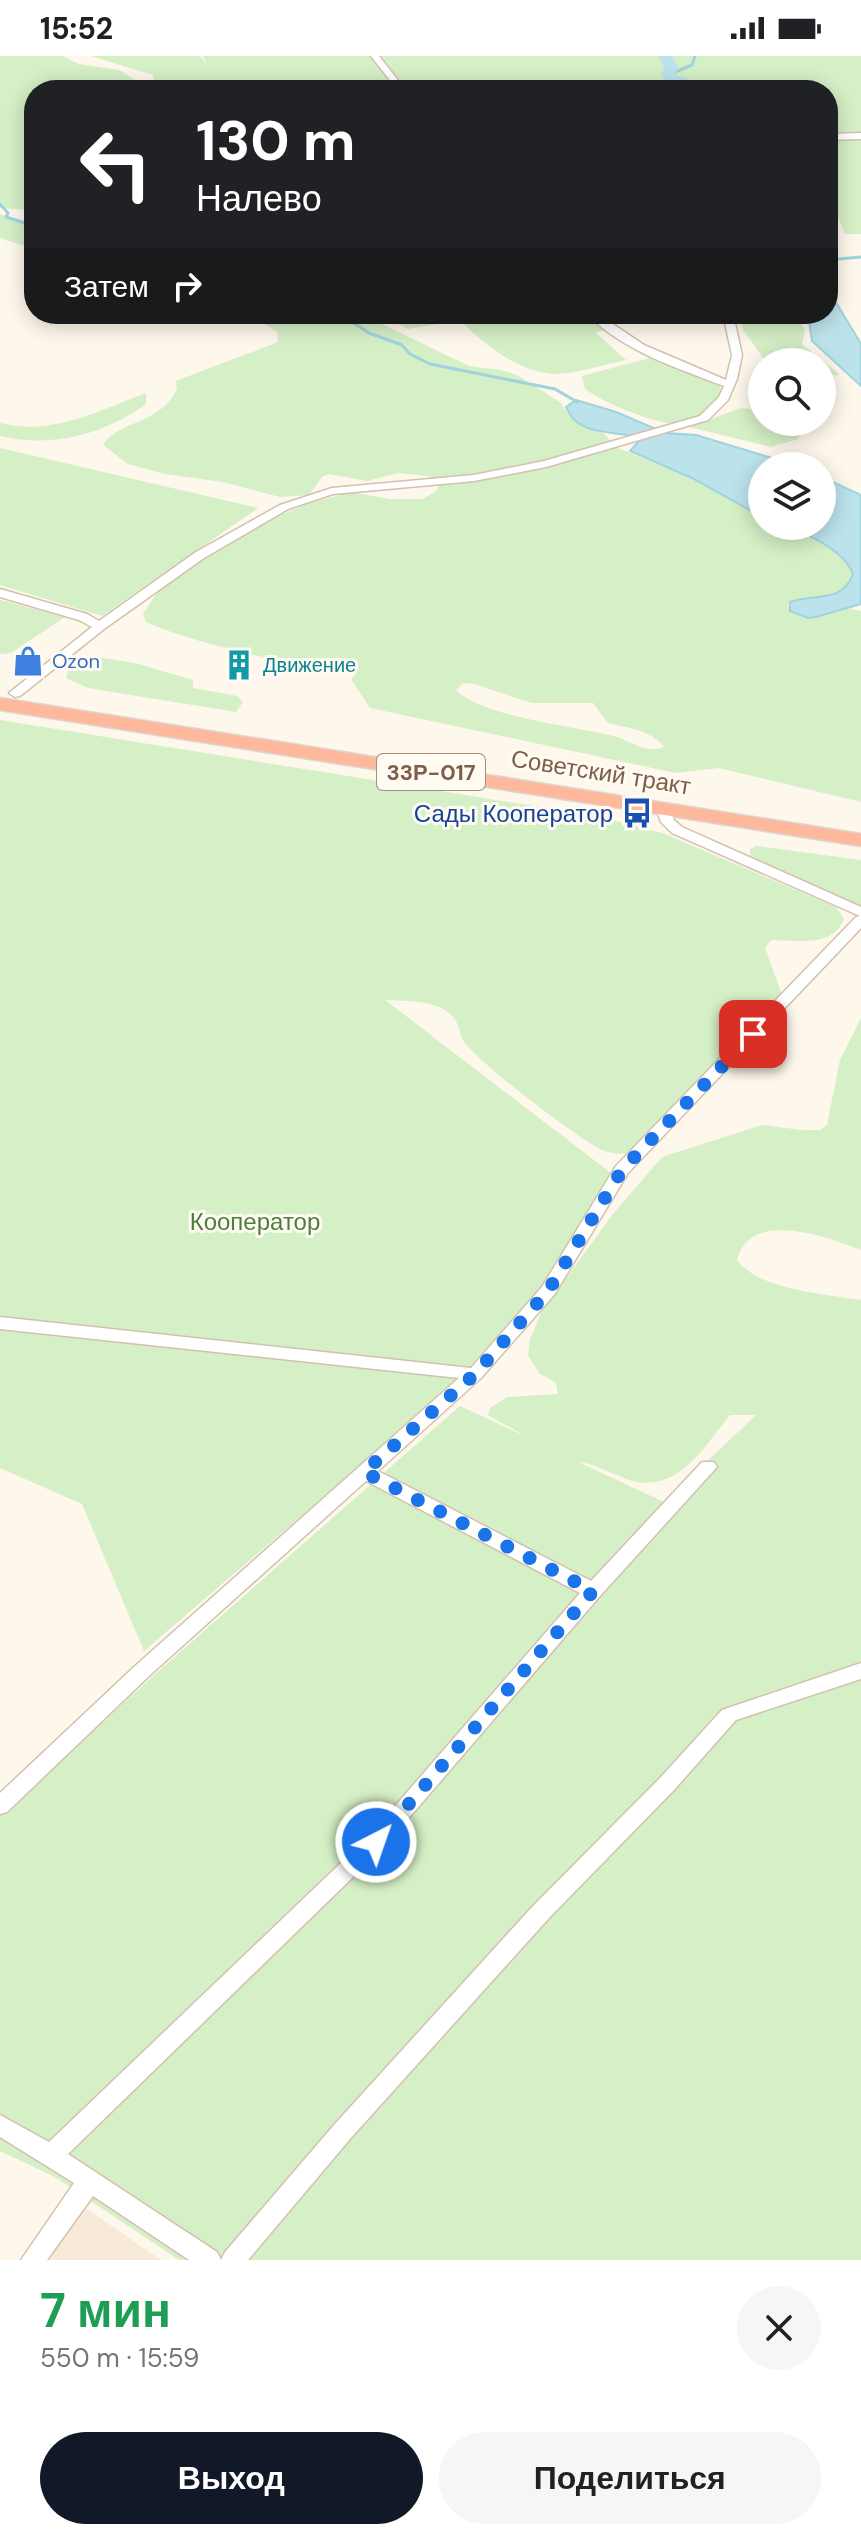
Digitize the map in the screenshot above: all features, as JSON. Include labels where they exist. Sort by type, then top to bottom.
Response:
[{"type":"highway","name":"Советский тракт","points":[[5,696],[861,840]]},
{"type":"highway","name":"Советский тракт","points":[[5,696],[861,823]]},
{"type":"street","points":[[375,56],[393,80]]},
{"type":"street","points":[[838,137],[861,136]]},
{"type":"street","points":[[604,324],[650,353],[730,385]]},
{"type":"street","points":[[5,696],[200,555],[284,507],[332,491],[474,478],[546,464],[704,418],[716,408],[730,385],[737,355],[730,324]]},
{"type":"street","points":[[0,593],[70,613],[100,626]]},
{"type":"street","points":[[663,808],[668,822],[677,830],[861,912]]},
{"type":"street","points":[[0,1806],[142,1671],[475,1374],[548,1291],[622,1170],[861,920]]},
{"type":"street","points":[[0,1323],[475,1374]]},
{"type":"street","points":[[51,2155],[376,1842],[593,1591],[708,1467]]},
{"type":"street","points":[[364,1472],[593,1591]]},
{"type":"street","points":[[233,2260],[342,2132],[541,1912],[667,1784],[729,1715],[861,1671]]},
{"type":"street","points":[[0,2125],[51,2155],[209,2260]]},
{"type":"street","points":[[33,2260],[89,2182]]},
{"type":"shaded area","points":[[84,2207],[161,2260],[48,2260]]},
{"type":"green space","points":[[0,56],[63,56],[79,64],[119,70],[135,80],[24,80],[24,210],[0,208]]},
{"type":"green space","points":[[91,56],[200,56],[207,64],[203,56],[861,56],[861,234],[845,234],[838,217],[838,80],[154,80],[153,75]]},
{"type":"green space","points":[[0,214],[24,221],[24,246],[0,238]]},
{"type":"green space","points":[[265,324],[382,324],[469,366],[519,376],[561,403],[569,416],[603,433],[618,448],[692,478],[748,509],[748,540],[818,540],[834,551],[853,574],[845,588],[823,597],[825,616],[847,608],[861,611],[861,802],[719,768],[676,773],[370,708],[351,679],[355,675],[346,670],[313,667],[228,649],[146,622],[143,614],[160,588],[216,549],[274,517],[351,492],[390,499],[423,499],[436,491],[442,481],[398,473],[367,481],[329,474],[322,477],[309,495],[280,497],[223,482],[165,474],[128,464],[103,445],[118,431],[160,410],[177,389],[176,381],[278,342],[277,332]],"holes":[[[463,683],[474,684],[532,703],[593,703],[608,723],[646,733],[664,747],[643,748],[610,735],[506,714],[468,699],[456,690]]]},
{"type":"green space","points":[[398,324],[437,324],[408,329]]},
{"type":"green space","points":[[464,324],[616,324],[620,328],[595,332],[626,360],[565,373],[543,373],[517,364],[480,339]]},
{"type":"green space","points":[[741,324],[802,324],[805,330],[802,344],[807,348],[756,348]]},
{"type":"green space","points":[[650,358],[719,384],[723,396],[698,416],[683,422],[668,423],[625,410],[585,389],[582,376]]},
{"type":"green space","points":[[146,393],[146,404],[94,431],[57,439],[0,436],[0,423],[19,426],[56,424]]},
{"type":"green space","points":[[741,408],[748,409],[748,436],[800,436],[771,447],[689,427]]},
{"type":"green space","points":[[0,448],[258,508],[102,616],[0,585]]},
{"type":"green space","points":[[0,600],[65,617],[11,653],[0,654]]},
{"type":"green space","points":[[82,655],[135,663],[193,680],[193,688],[237,696],[243,702],[236,712],[88,688],[66,678],[70,665]]},
{"type":"green space","name":"Кооператор","points":[[0,720],[602,817],[665,834],[836,907],[844,919],[839,928],[823,938],[771,940],[765,948],[781,992],[776,1010],[637,1148],[624,1153],[607,1152],[590,1143],[506,1081],[471,1050],[450,1013],[423,1003],[385,1000],[611,1173],[554,1275],[450,1388],[144,1651],[82,1504],[0,1468]]},
{"type":"green space","points":[[756,846],[861,860],[861,906],[755,858],[750,855],[750,849]]},
{"type":"green space","points":[[861,1018],[861,1250],[811,1234],[773,1231],[757,1235],[744,1244],[737,1260],[747,1270],[777,1284],[861,1300],[861,2260],[179,2260],[55,2177],[0,2151],[0,1815],[460,1406],[527,1437],[488,1415],[490,1408],[507,1397],[558,1394],[556,1383],[539,1373],[528,1355],[530,1339],[542,1311],[613,1214],[662,1157],[762,1125],[820,1130],[827,1125],[840,1060]],"holes":[[[730,1415],[756,1415],[664,1502],[578,1462],[629,1480],[646,1483],[661,1481],[688,1465]]]},
{"type":"water","points":[[838,306],[861,344],[861,386],[836,363],[836,348],[820,348],[812,341],[809,324],[838,324]]},
{"type":"water","points":[[576,400],[616,412],[665,433],[696,435],[752,452],[748,452],[748,509],[692,478],[630,451],[642,438],[599,431],[579,424],[566,407]]},
{"type":"water","points":[[836,483],[861,495],[861,604],[808,618],[790,611],[790,602],[835,594],[848,583],[853,574],[834,551],[817,540],[836,540]]},
{"type":"waterway","points":[[665,56],[671,66],[668,75],[672,80]]},
{"type":"waterway","points":[[668,75],[692,65],[695,56]]},
{"type":"waterway","points":[[0,204],[8,213],[6,217],[24,223]]},
{"type":"waterway","points":[[838,259],[861,257]]},
{"type":"waterway","points":[[355,324],[369,333],[402,345],[410,354],[430,364],[555,389],[577,402]]},
{"type":"place","name":"Ozon","points":[[28,661]]},
{"type":"place","name":"Движение","points":[[239,665]]},
{"type":"place","name":"Сады Кооператор","points":[[637,813]]},
{"type":"route","points":[[376,1842],[593,1591],[364,1472],[475,1374],[548,1291],[622,1170],[753,1034]]}]
